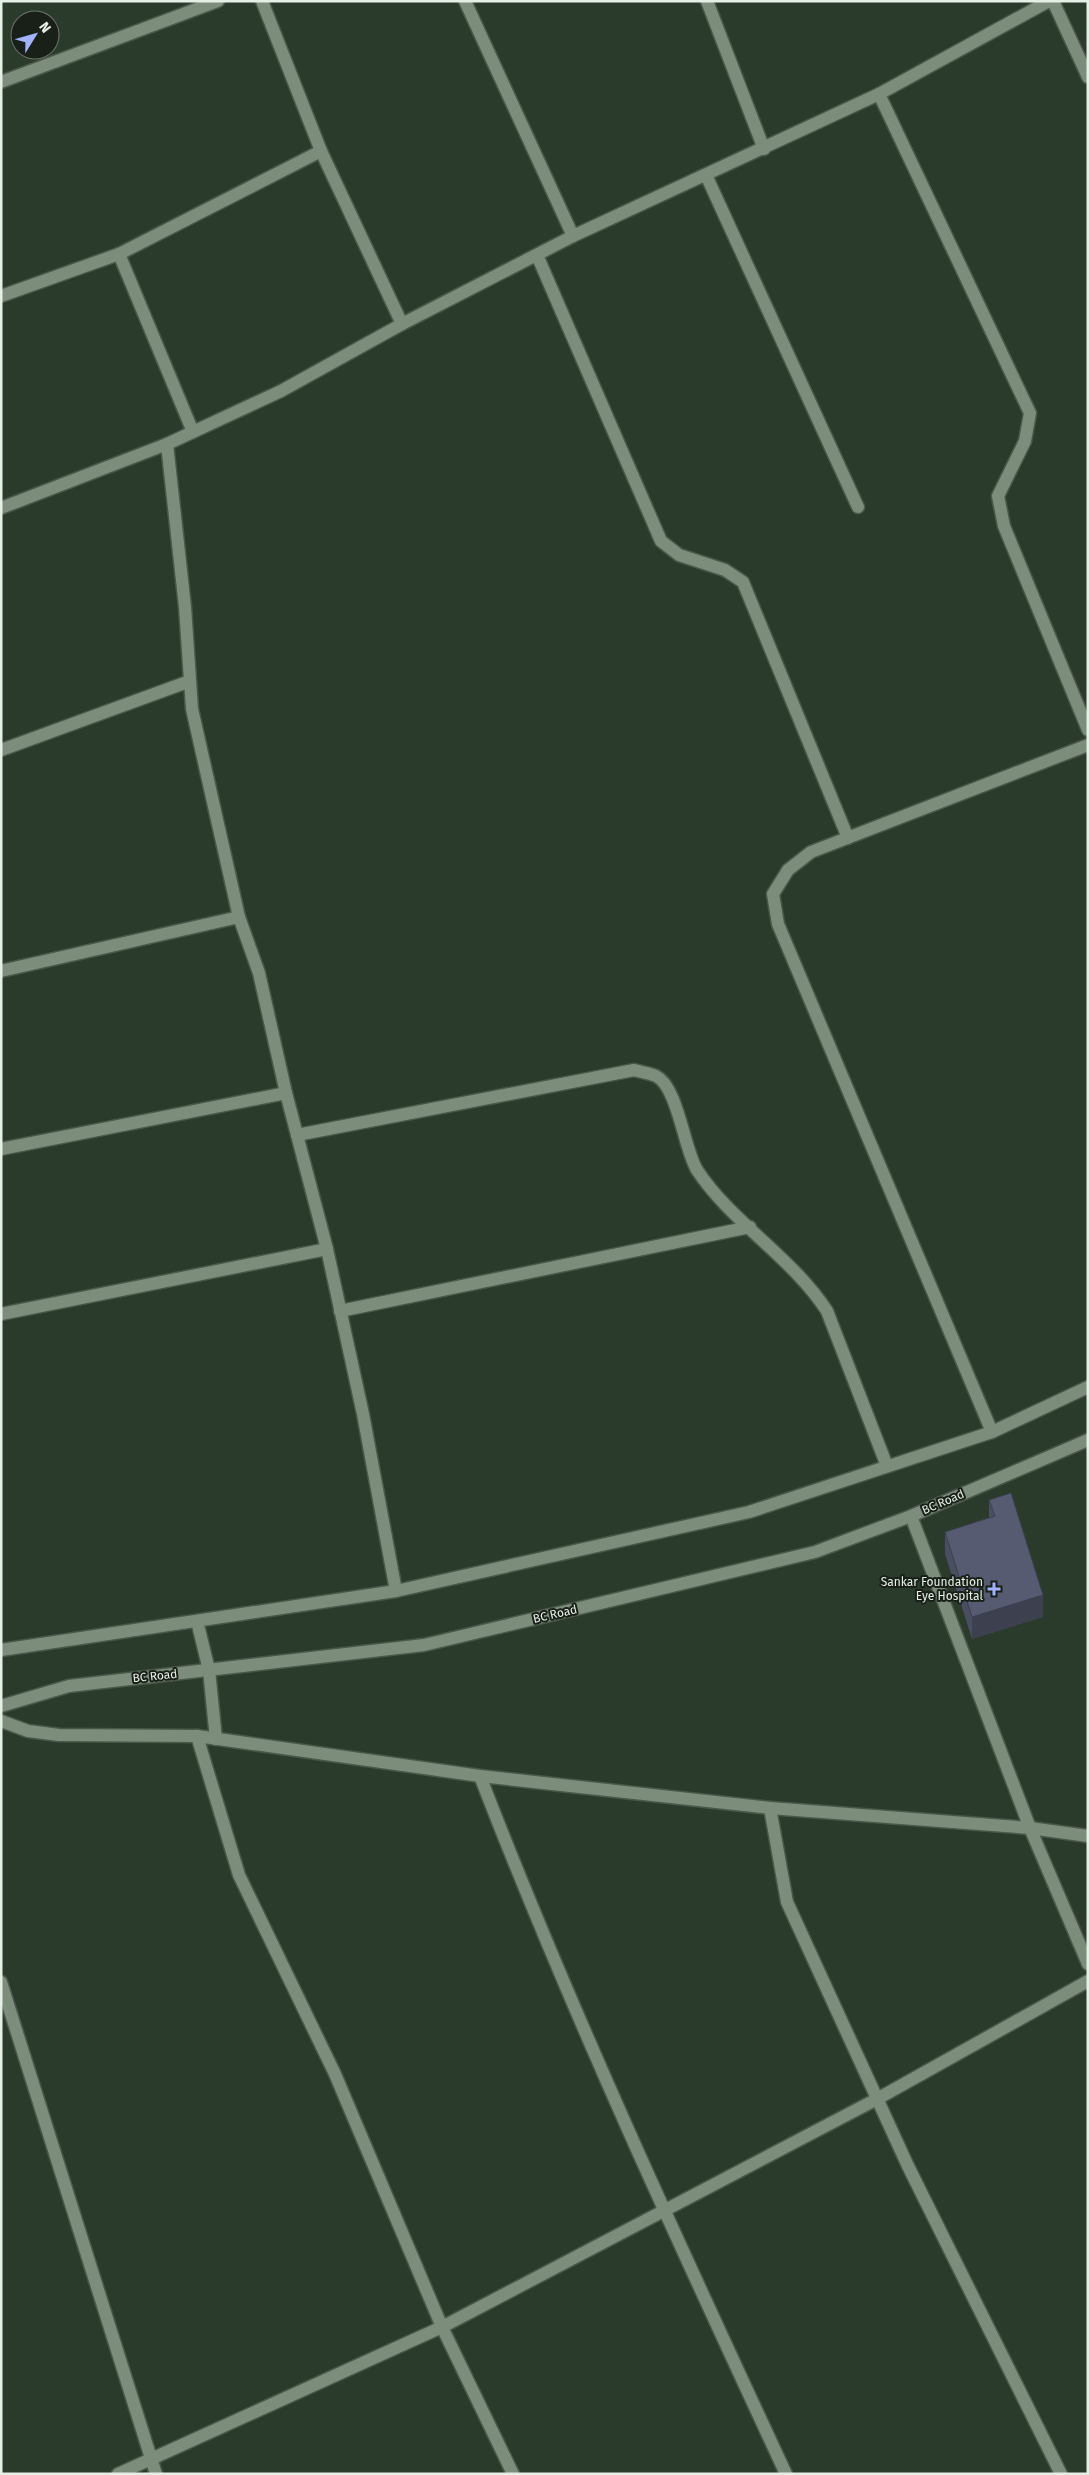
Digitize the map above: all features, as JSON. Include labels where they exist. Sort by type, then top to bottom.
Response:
[{"type":"street","points":[[1,82],[218,1]]},
{"type":"street","points":[[262,1],[321,151],[402,324]]},
{"type":"street","points":[[465,1],[573,236]]},
{"type":"street","points":[[708,1],[764,149]]},
{"type":"street","points":[[1,508],[168,444],[281,391],[402,324],[573,236],[706,176],[879,94],[1051,1],[1088,77]]},
{"type":"street","points":[[879,94],[1030,413],[1025,441],[998,496],[1004,526],[1088,730]]},
{"type":"street","points":[[1,296],[119,254],[321,151]]},
{"type":"street","points":[[706,176],[858,507]]},
{"type":"street","points":[[119,254],[193,432]]},
{"type":"street","points":[[537,255],[661,541],[679,555],[725,570],[743,582],[848,838]]},
{"type":"street","points":[[168,444],[192,709],[239,917],[259,973],[286,1094],[327,1249],[363,1414],[396,1591]]},
{"type":"street","points":[[1,750],[190,681]]},
{"type":"street","points":[[992,1432],[778,924],[773,894],[788,870],[811,852],[1088,745]]},
{"type":"street","points":[[1,971],[239,917]]},
{"type":"street","points":[[297,1135],[634,1070],[657,1076],[671,1095],[696,1168],[711,1188],[812,1288],[826,1311],[888,1466]]},
{"type":"street","points":[[1,1149],[286,1094]]},
{"type":"street","points":[[340,1310],[750,1227]]},
{"type":"street","points":[[1,1314],[327,1249]]},
{"type":"street","points":[[1,1650],[396,1591],[749,1512],[992,1432],[1088,1387]]},
{"type":"street","name":"BC Road","points":[[1,1706],[69,1686],[424,1645],[815,1552],[911,1516],[1088,1440]]},
{"type":"street","points":[[911,1516],[1030,1828],[1088,1964]]},
{"type":"street","points":[[197,1621],[209,1670],[216,1739]]},
{"type":"street","points":[[1,1721],[28,1731],[59,1735],[197,1736],[480,1776],[770,1808],[1030,1828],[1088,1836]]},
{"type":"street","points":[[197,1736],[239,1875],[335,2074],[442,2327],[513,2474]]},
{"type":"street","points":[[480,1776],[524,1891],[664,2212],[786,2474]]},
{"type":"street","points":[[770,1808],[787,1902],[877,2099],[1061,2474]]},
{"type":"street","points":[[118,2474],[442,2327],[877,2099],[1088,1980]]},
{"type":"street","points":[[1,1982],[156,2474]]},
{"type":"building","points":[[1011,1493],[1043,1595],[972,1617],[945,1532],[995,1516],[989,1500]]},
{"type":"place","name":"Sankar Foundation Eye Hospital","points":[[994,1589]]}]
